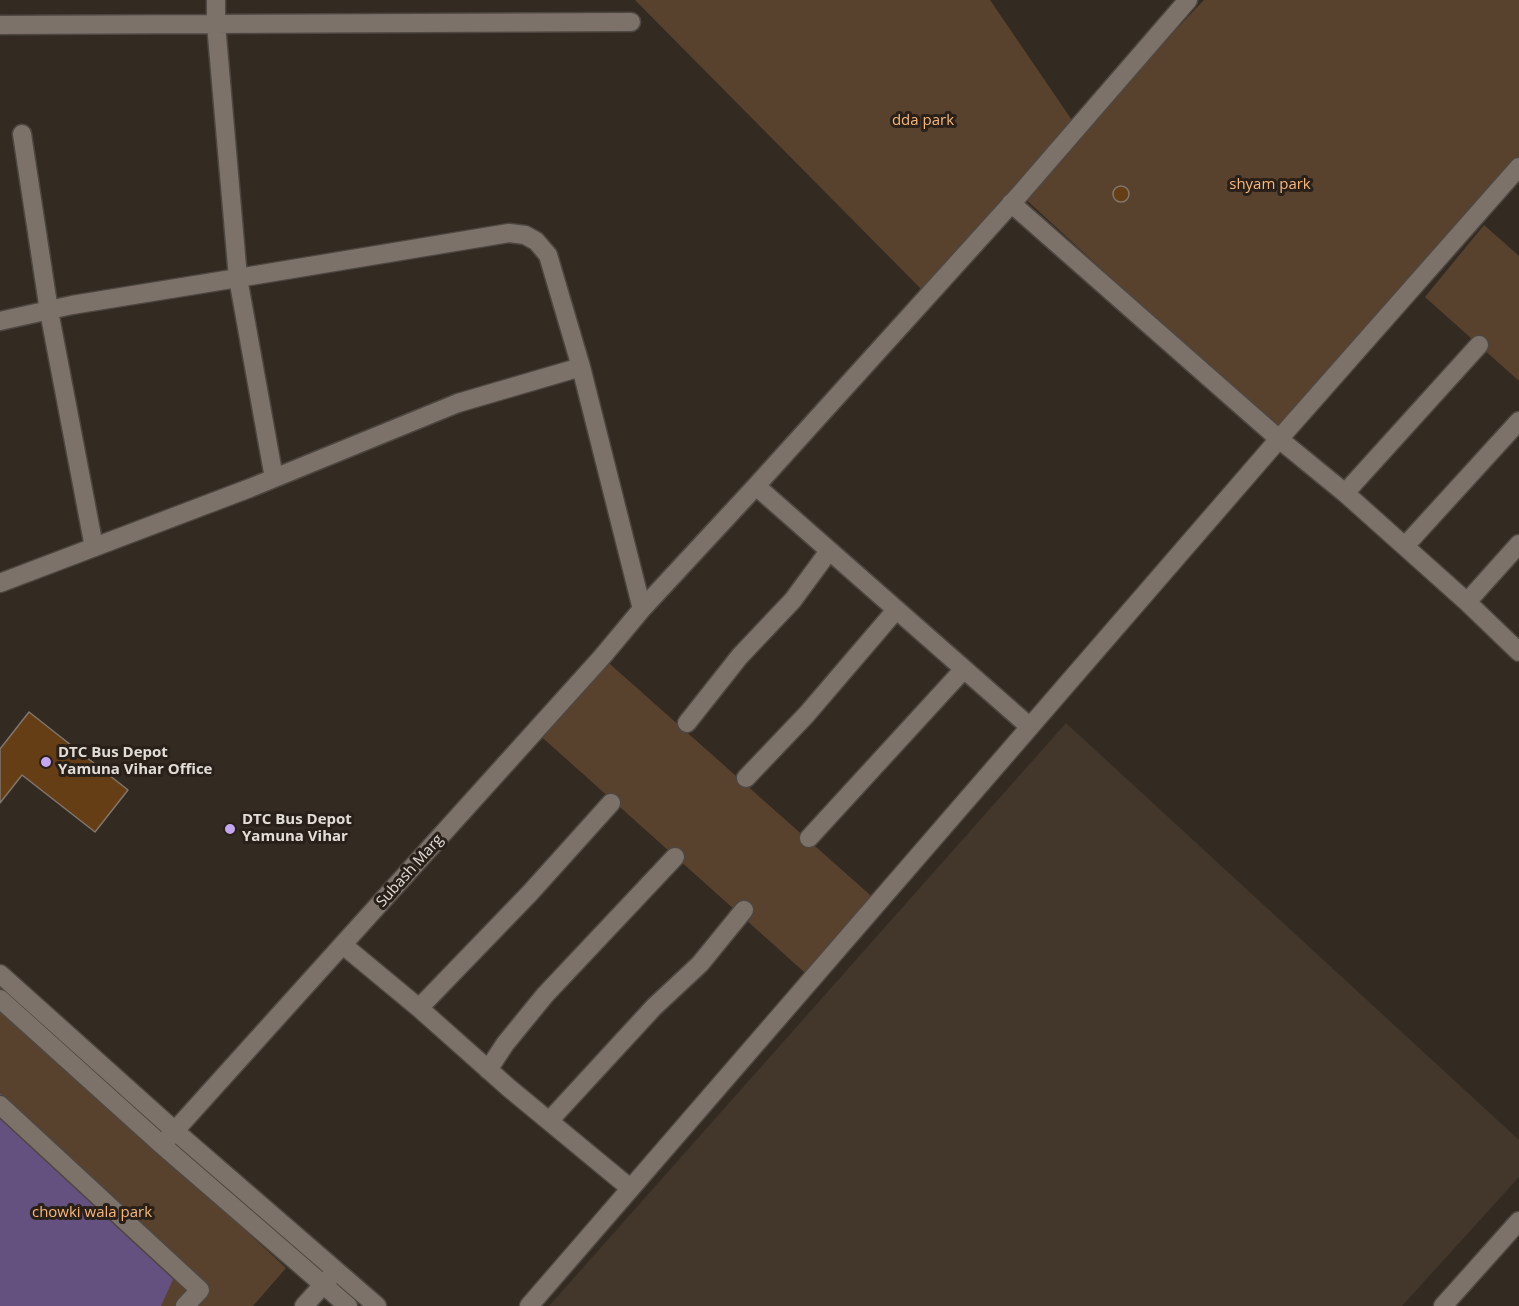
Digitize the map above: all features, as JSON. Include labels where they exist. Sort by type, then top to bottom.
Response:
[{"type":"street","points":[[216,0],[216,24],[238,278],[274,478]]},
{"type":"street","name":"Subash Marg","points":[[162,1145],[602,657],[642,609],[1078,129],[1188,0]]},
{"type":"street","points":[[0,26],[631,22]]},
{"type":"street","points":[[22,134],[49,311],[94,547]]},
{"type":"street","points":[[529,1306],[1279,439],[1519,167]]},
{"type":"street","points":[[1011,203],[1279,439],[1405,546],[1519,652]]},
{"type":"street","points":[[0,321],[72,305],[509,233],[525,235],[536,241],[548,255],[581,368],[642,609]]},
{"type":"street","points":[[1345,493],[1479,345]]},
{"type":"street","points":[[0,584],[274,478],[458,403],[581,368]]},
{"type":"street","points":[[1405,546],[1519,421]]},
{"type":"street","points":[[756,486],[1030,727]]},
{"type":"street","points":[[1467,602],[1519,544]]},
{"type":"street","points":[[687,723],[740,656],[793,600],[830,551]]},
{"type":"street","points":[[746,778],[814,705],[896,610]]},
{"type":"street","points":[[809,838],[964,669]]},
{"type":"street","points":[[420,1008],[530,893],[610,803]]},
{"type":"street","points":[[488,1070],[505,1044],[545,995],[675,857]]},
{"type":"street","points":[[549,1121],[654,1007],[700,964],[744,910]]},
{"type":"street","points":[[343,945],[630,1188]]},
{"type":"street","points":[[0,974],[175,1131],[330,1277],[348,1306]]},
{"type":"street","points":[[0,999],[162,1145],[330,1277],[377,1306]]},
{"type":"street","points":[[0,1105],[200,1290],[185,1306]]},
{"type":"street","points":[[1443,1306],[1519,1221]]},
{"type":"street","points":[[304,1306],[330,1277]]},
{"type":"shaded area","points":[[1066,723],[1519,1140],[1519,1177],[1402,1306],[549,1306]]},
{"type":"shaded area","points":[[0,1093],[128,1214],[175,1275],[161,1306],[0,1306]]},
{"type":"green space","name":"shyam park","points":[[635,0],[990,0],[1078,129],[1040,172],[1204,0],[1519,0],[1519,167],[1279,439],[1143,307],[1020,194],[928,296]]},
{"type":"green space","points":[[1484,225],[1519,256],[1519,381],[1425,297]]},
{"type":"green space","points":[[602,657],[878,902],[812,979],[535,731]]},
{"type":"green space","name":"chowki wala park","points":[[0,1004],[286,1268],[253,1306],[0,1306]]},
{"type":"building","points":[[1121,186],[1129,194],[1121,202],[1113,194]]},
{"type":"building","name":"DTC Bus Depot Yamuna Vihar Office","points":[[29,712],[128,790],[95,832],[22,775],[0,803],[0,749]]},
{"type":"place","name":"DTC Bus Depot Yamuna Vihar Office","points":[[46,762]]},
{"type":"place","name":"DTC Bus Depot Yamuna Vihar","points":[[230,829]]},
{"type":"park label","name":"dda park","points":[[923,121]]}]
